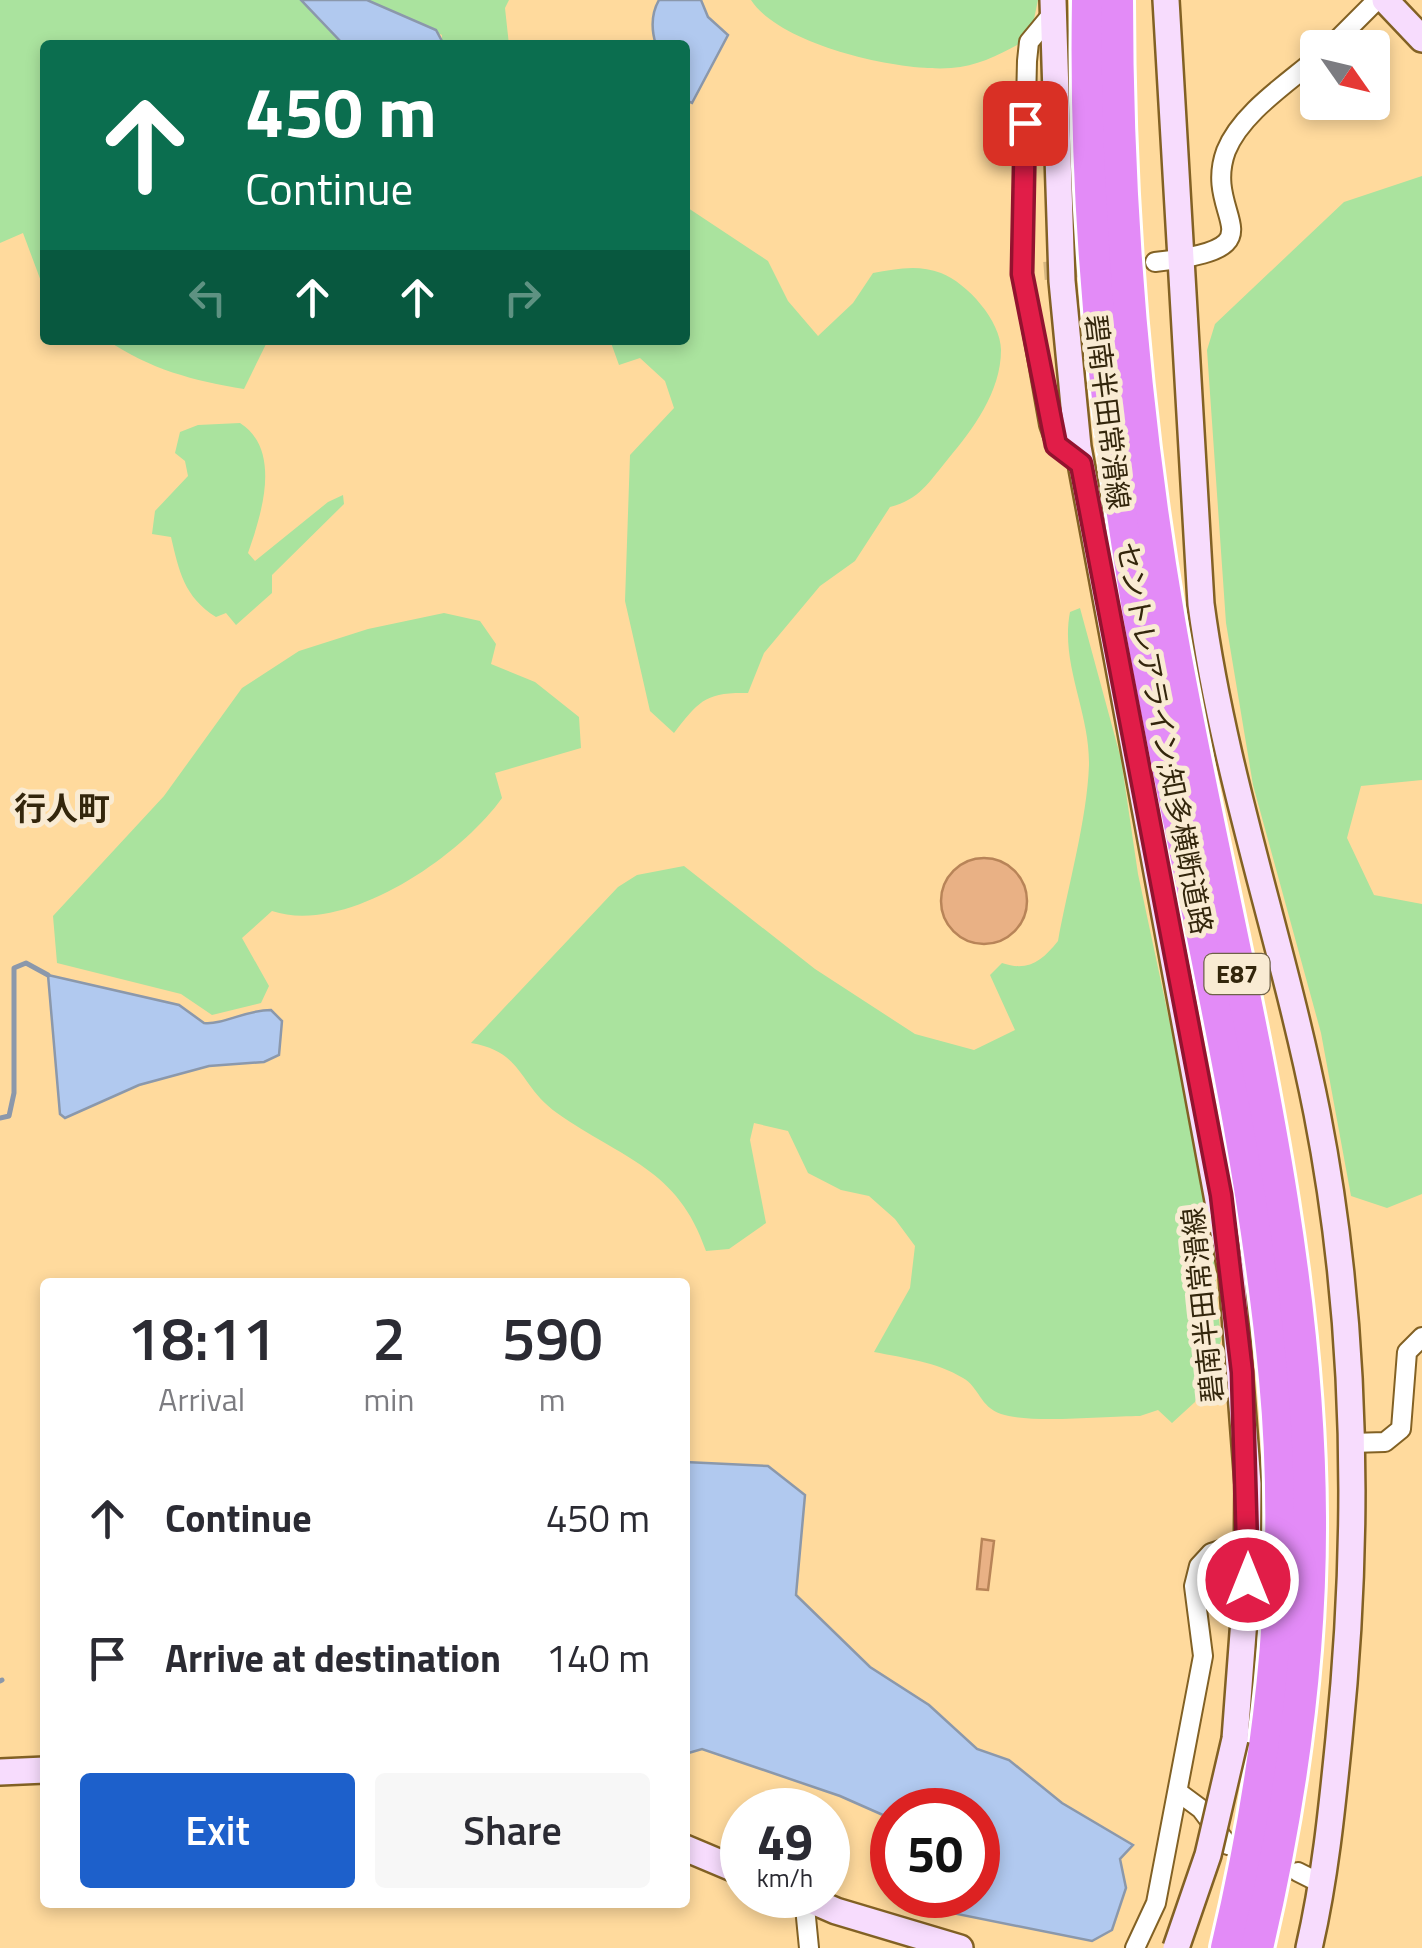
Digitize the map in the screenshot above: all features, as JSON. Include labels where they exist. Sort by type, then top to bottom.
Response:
[{"type":"highway","name":"セントレアライン;知多横断道路","points":[[1088,0],[1096,248],[1118,483],[1146,652],[1242,1142],[1275,1380],[1280,1519],[1274,1660],[1256,1806],[1227,1948]]},
{"type":"highway","name":"セントレアライン;知多横断道路","points":[[1117,0],[1123,220],[1144,453],[1169,620],[1273,1153],[1296,1309],[1308,1446],[1310,1519],[1303,1670],[1284,1817],[1257,1948]]},
{"type":"main road","points":[[1166,0],[1168,260],[1201,604],[1214,696],[1237,802],[1275,924],[1317,1116],[1342,1306],[1352,1442],[1349,1627],[1330,1832],[1310,1878],[1309,1948]]},
{"type":"main road","points":[[1385,0],[1422,39]]},
{"type":"main road","name":"碧南半田常滑線","points":[[1053,6],[1062,281],[1081,464],[1221,1195],[1242,1372],[1248,1542],[1235,1739],[1208,1855],[1176,1948]]},
{"type":"main road","points":[[0,1772],[40,1770]]},
{"type":"main road","points":[[690,1850],[720,1863]]},
{"type":"main road","points":[[850,1915],[960,1948]]},
{"type":"street","points":[[1346,30],[1377,0]]},
{"type":"street","points":[[1053,6],[1029,42],[1022,274],[1050,426],[1056,445],[1081,464]]},
{"type":"street","points":[[1168,260],[1212,253],[1228,240],[1234,226],[1223,165],[1232,140],[1300,74]]},
{"type":"street","points":[[1022,274],[1044,271]]},
{"type":"street","points":[[1352,1442],[1385,1442],[1401,1428],[1408,1352],[1422,1337]]},
{"type":"street","points":[[1136,1948],[1156,1903],[1202,1656],[1194,1586],[1199,1566],[1211,1553],[1248,1542]]},
{"type":"street","points":[[1178,1792],[1201,1809],[1228,1846]]},
{"type":"street","points":[[805,1918],[809,1948]]},
{"type":"green space","points":[[0,0],[301,0],[339,40],[40,40],[40,279],[23,233],[0,243]]},
{"type":"green space","points":[[367,0],[509,0],[505,8],[508,40],[442,40],[442,35]]},
{"type":"green space","points":[[751,0],[1038,0],[1030,38],[972,64],[929,68],[873,60],[813,42],[766,16]]},
{"type":"green space","points":[[1422,176],[1422,780],[1361,786],[1347,838],[1374,895],[1422,904],[1422,1194],[1387,1208],[1351,1196],[1321,1033],[1253,785],[1226,623],[1207,350],[1215,324],[1344,202]]},
{"type":"green space","points":[[690,209],[768,261],[788,301],[818,336],[853,303],[873,273],[924,269],[951,278],[981,304],[995,327],[1001,350],[996,381],[984,409],[929,483],[909,500],[890,507],[855,561],[820,586],[764,653],[748,693],[722,694],[704,701],[674,733],[650,711],[625,601],[630,455],[674,408],[665,381],[640,358],[619,365],[612,345],[690,345]]},
{"type":"green space","points":[[115,345],[266,345],[244,389],[172,372]]},
{"type":"green space","points":[[240,423],[253,435],[265,465],[263,501],[248,553],[255,561],[328,502],[343,495],[344,504],[272,575],[272,593],[236,625],[226,613],[216,617],[197,601],[180,572],[171,537],[152,534],[155,511],[188,476],[185,461],[175,453],[180,432],[198,425]]},
{"type":"green space","points":[[1080,608],[1121,759],[1138,874],[1188,1108],[1214,1259],[1221,1341],[1195,1402],[1172,1423],[1158,1410],[1140,1416],[1069,1419],[1001,1414],[988,1407],[968,1382],[953,1373],[920,1361],[874,1352],[910,1288],[915,1246],[895,1219],[869,1196],[841,1190],[808,1173],[788,1131],[754,1123],[750,1140],[766,1223],[729,1249],[706,1251],[694,1223],[664,1183],[557,1113],[501,1054],[471,1043],[618,887],[637,875],[684,866],[815,969],[915,1034],[974,1050],[1015,1030],[990,975],[1002,963],[1034,963],[1058,941],[1085,808],[1088,745],[1068,631],[1070,612]]},
{"type":"green space","points":[[444,613],[480,621],[496,644],[491,664],[535,682],[579,717],[581,748],[495,773],[502,798],[483,821],[431,866],[399,886],[333,912],[301,916],[272,911],[242,938],[269,986],[261,1003],[212,1015],[181,994],[57,963],[53,916],[164,796],[242,688],[299,651],[368,629]]},
{"type":"water","points":[[301,0],[367,0],[436,30],[441,40],[339,40]]},
{"type":"water","points":[[659,0],[701,0],[708,17],[728,35],[692,103],[690,40],[655,40],[654,11]]},
{"type":"water","points":[[48,975],[179,1005],[204,1023],[271,1010],[282,1021],[279,1055],[264,1062],[209,1066],[139,1085],[65,1118],[60,1114]]},
{"type":"water","points":[[690,1462],[768,1466],[805,1495],[796,1595],[870,1667],[929,1705],[977,1749],[1009,1760],[1062,1803],[1133,1845],[1120,1859],[1126,1888],[1112,1930],[1092,1941],[977,1918],[1000,1918],[1000,1788],[870,1788],[870,1809],[850,1800],[850,1788],[817,1788],[702,1749],[690,1753]]},
{"type":"building","points":[[984,858],[1001,861],[1015,870],[1024,884],[1024,918],[1015,932],[1001,941],[984,944],[967,941],[953,932],[944,918],[941,901],[944,884],[953,870],[967,861]]},
{"type":"building","points":[[982,1539],[994,1541],[988,1590],[977,1589]]},
{"type":"waterway","points":[[0,1118],[9,1116],[14,1093],[14,968],[26,963],[48,975]]},
{"type":"tunnel","points":[[1044,271],[1155,262]]},
{"type":"district","name":"行人町","points":[[62,808]]},
{"type":"route","points":[[1025,123],[1022,274],[1040,377],[1056,445],[1081,464],[1170,950],[1221,1195],[1242,1372],[1248,1580]]}]
